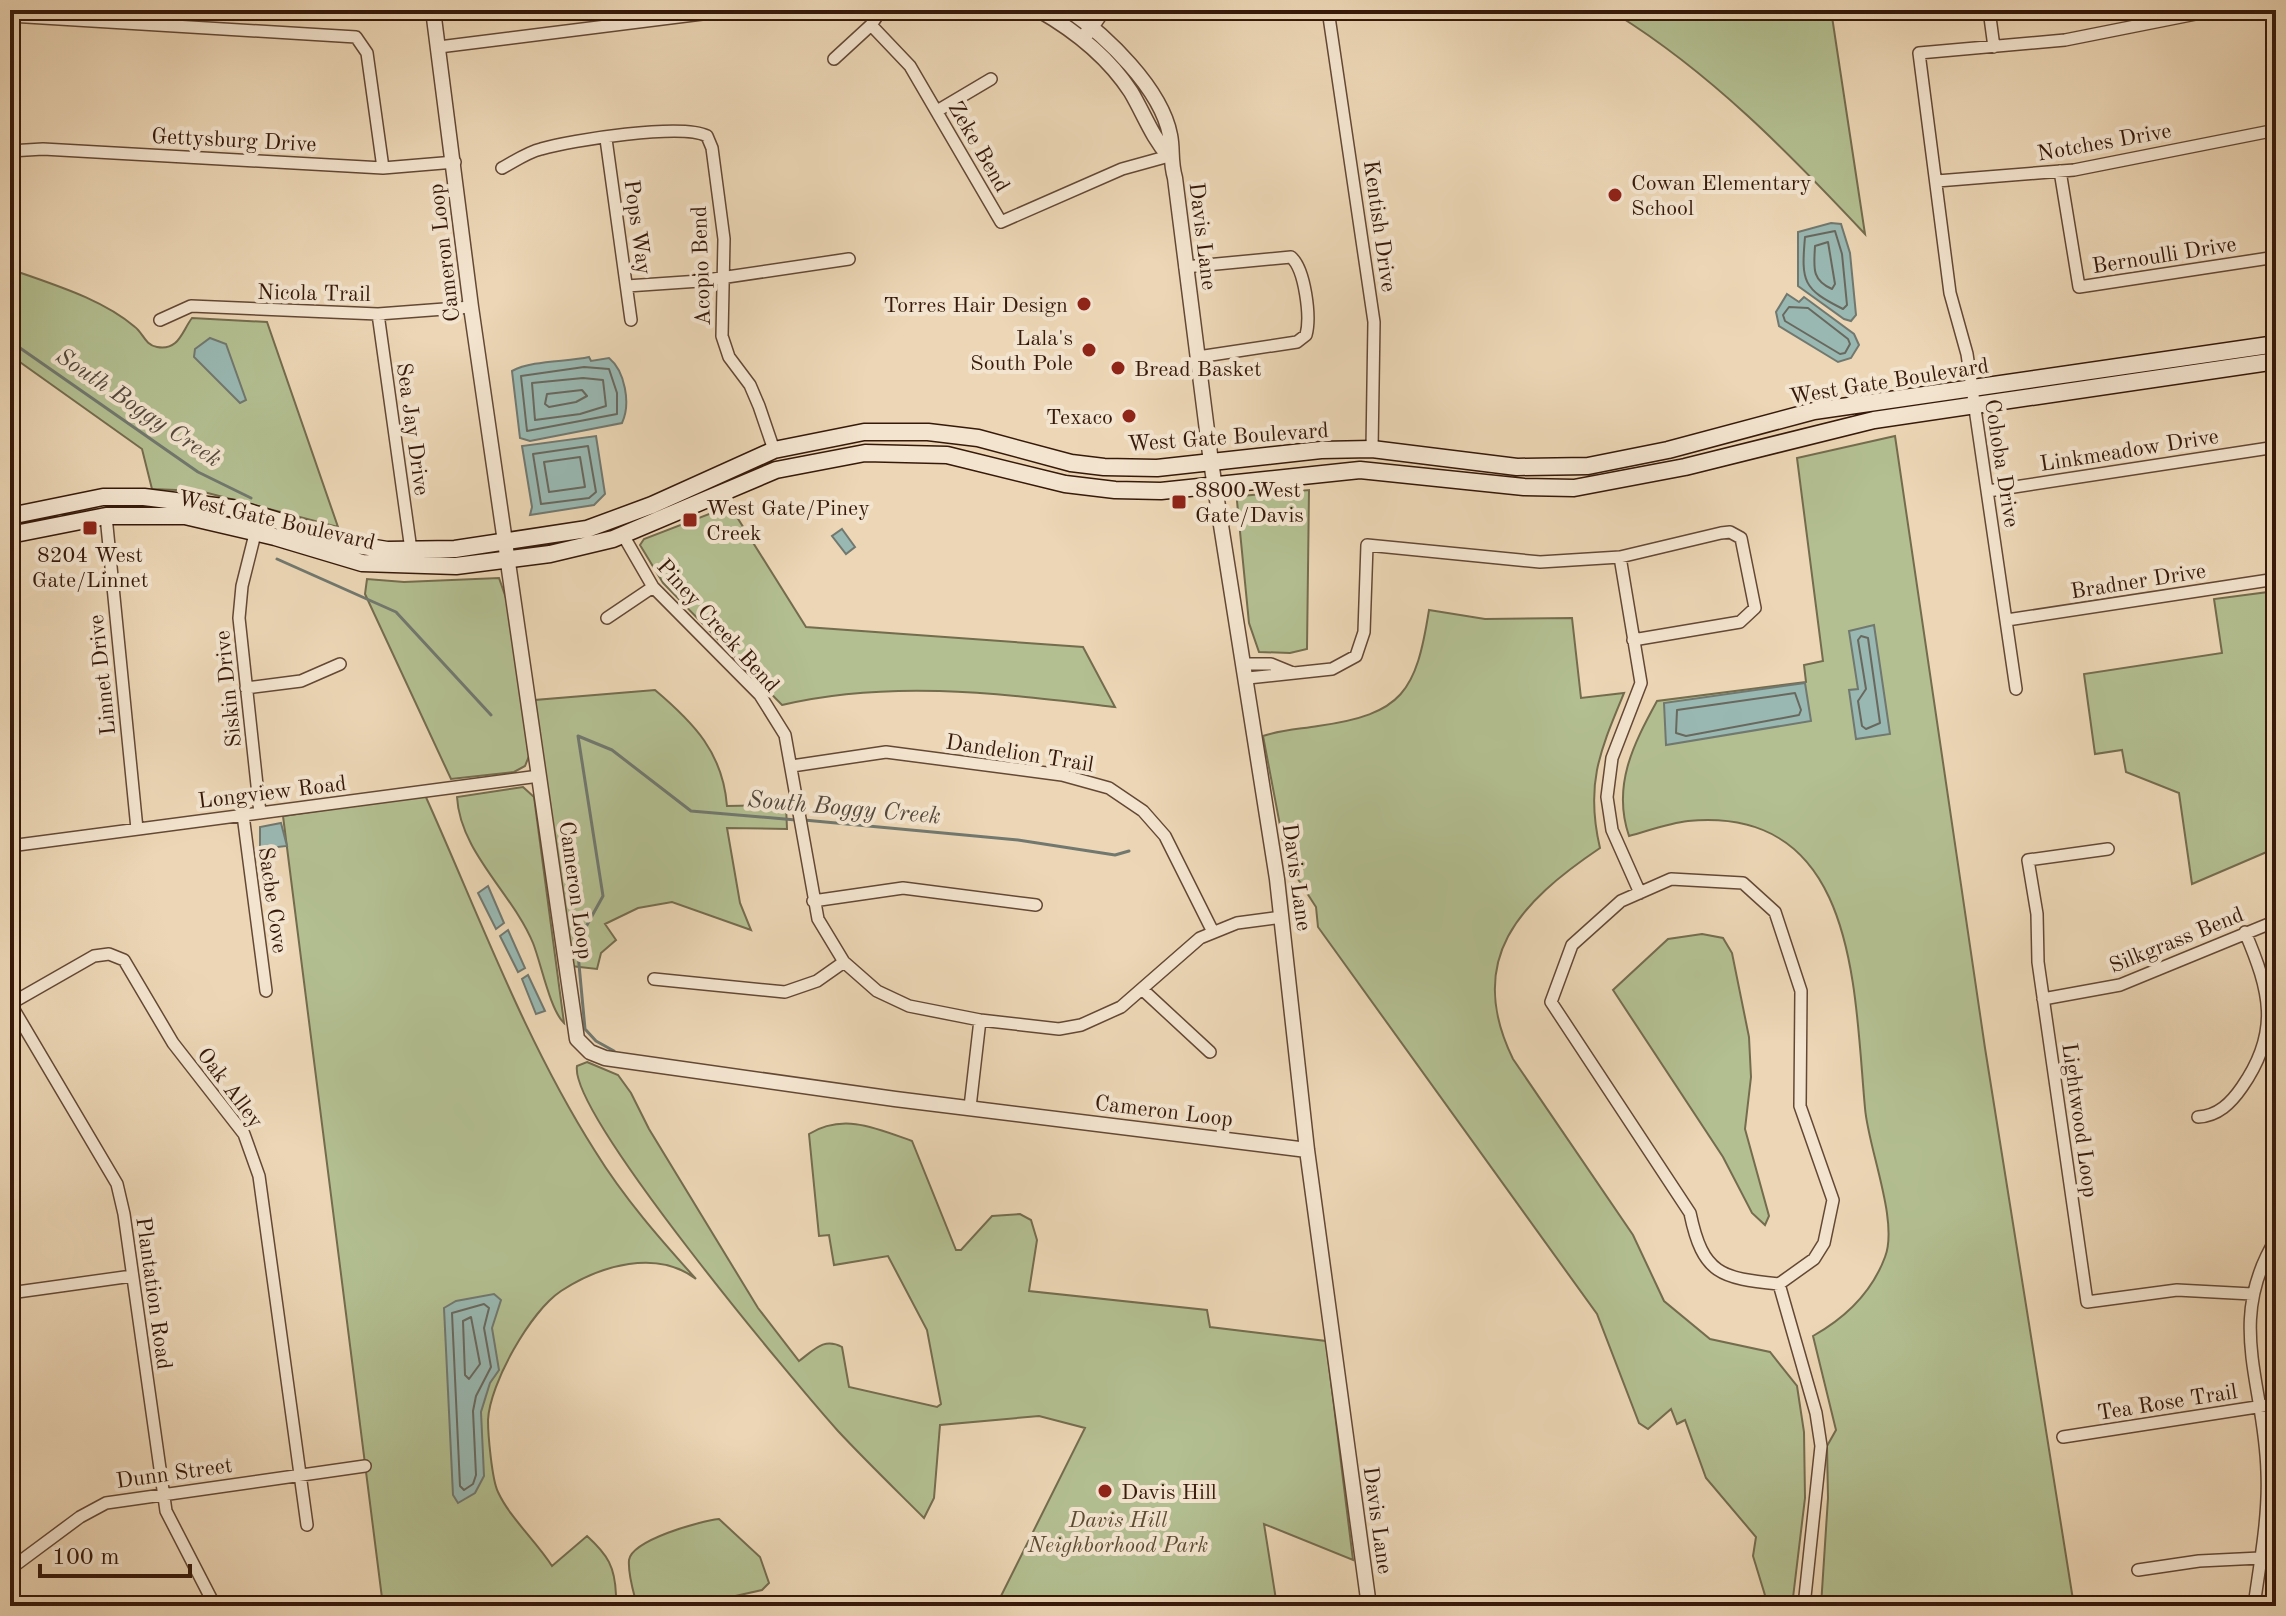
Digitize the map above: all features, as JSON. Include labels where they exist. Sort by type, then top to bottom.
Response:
[{"type":"main road","name":"West Gate Boulevard","points":[[10,535],[106,516],[185,516],[255,532],[362,563],[433,567],[587,529],[618,519],[774,450],[850,434],[928,432],[978,438],[1071,463],[1104,467],[1157,468],[1321,450],[1372,449],[1517,467],[1588,466],[1668,450],[1814,411],[2276,344]]},
{"type":"main road","name":"West Gate Boulevard","points":[[10,516],[103,497],[144,497],[260,514],[357,545],[411,550],[576,549],[623,535],[782,468],[865,453],[947,455],[1065,484],[1115,490],[1215,486],[1360,470],[1535,488],[1588,485],[1685,467],[1874,420],[2276,361]]},
{"type":"main road","points":[[782,468],[791,456],[850,434]]},
{"type":"main road","points":[[705,501],[719,486],[770,461],[774,450]]},
{"type":"main road","points":[[1588,485],[1662,462],[1668,457],[1668,450]]},
{"type":"main road","points":[[1462,459],[1467,470],[1479,482]]},
{"type":"street","name":"Cameron Loop","points":[[433,10],[455,162],[471,307],[577,1039],[590,1052],[605,1058],[1307,1150]]},
{"type":"street","points":[[834,59],[871,25],[881,10]]},
{"type":"street","name":"Davis Lane","points":[[1039,10],[1082,39],[1130,90],[1155,140],[1169,156]]},
{"type":"street","name":"Davis Lane","points":[[1069,10],[1092,26],[1143,82],[1170,135],[1169,156],[1211,462],[1247,671],[1282,917],[1307,1150],[1369,1606]]},
{"type":"street","points":[[1082,39],[1103,10]]},
{"type":"street","name":"Kentish Drive","points":[[1328,10],[1374,322],[1372,449]]},
{"type":"street","points":[[1989,10],[1994,47],[2065,40],[2216,10]]},
{"type":"street","points":[[439,47],[726,11]]},
{"type":"street","points":[[10,16],[356,37],[367,53],[383,168]]},
{"type":"street","name":"Zeke Bend","points":[[871,25],[898,50],[1001,222],[1122,169],[1169,156]]},
{"type":"street","name":"Cohoba Drive","points":[[1994,47],[1919,53],[1953,309],[1967,354],[2016,689]]},
{"type":"street","points":[[937,111],[991,79]]},
{"type":"street","name":"Acopio Bend","points":[[502,168],[540,149],[669,130],[707,136],[712,148],[724,239],[721,321],[725,347],[752,389],[774,450]]},
{"type":"street","name":"Notches Drive","points":[[1937,181],[2060,171],[2276,130]]},
{"type":"street","name":"Pops Way","points":[[606,139],[631,320]]},
{"type":"street","name":"Gettysburg Drive","points":[[10,151],[43,149],[383,168],[455,162]]},
{"type":"street","name":"Bernoulli Drive","points":[[2060,171],[2079,287],[2276,257]]},
{"type":"street","points":[[1185,267],[1291,257],[1299,268],[1308,326],[1306,335],[1297,342],[1198,357]]},
{"type":"street","points":[[627,286],[721,277],[849,259]]},
{"type":"street","name":"Nicola Trail","points":[[160,320],[191,306],[378,314],[471,307]]},
{"type":"street","name":"Sea Jay Drive","points":[[378,314],[411,550]]},
{"type":"street","name":"Linkmeadow Drive","points":[[1988,491],[2276,447]]},
{"type":"street","name":"Siskin Drive","points":[[260,514],[242,586],[239,618],[260,813]]},
{"type":"street","name":"Linnet Drive","points":[[106,516],[137,829]]},
{"type":"street","points":[[1247,671],[1271,664],[1293,673],[1342,665],[1359,651],[1366,610],[1367,545],[1540,562],[1620,557],[1730,532],[1741,538],[1746,546],[1755,608],[1746,618],[1633,640]]},
{"type":"street","name":"Piney Creek Bend","points":[[623,535],[653,587],[760,695],[785,735],[813,901],[827,937],[860,979],[893,999],[909,1006],[980,1020],[1059,1029],[1081,1025],[1103,1018],[1143,990],[1175,957],[1213,932],[1237,923],[1282,917]]},
{"type":"street","points":[[1620,557],[1640,688],[1612,758],[1607,797],[1612,830],[1640,893]]},
{"type":"street","name":"Bradner Drive","points":[[2007,620],[2276,579]]},
{"type":"street","points":[[607,618],[653,587]]},
{"type":"street","points":[[246,688],[301,681],[340,664]]},
{"type":"street","name":"Dandelion Trail","points":[[792,766],[886,752],[1062,775],[1109,788],[1143,811],[1165,836],[1213,932]]},
{"type":"street","name":"Longview Road","points":[[10,846],[539,776]]},
{"type":"street","name":"Sacbe Cove","points":[[243,815],[266,991]]},
{"type":"street","name":"Lightwood Loop","points":[[2108,849],[2028,860],[2037,914],[2043,999],[2087,1302],[2177,1290],[2252,1294]]},
{"type":"street","points":[[1671,879],[1743,883],[1775,912],[1801,991],[1800,1106],[1833,1200],[1824,1243],[1814,1259],[1779,1284],[1733,1280],[1713,1268],[1694,1233],[1690,1213],[1551,1002],[1572,945],[1621,901],[1671,879]]},
{"type":"street","points":[[813,901],[903,888],[1036,905]]},
{"type":"street","name":"Silkgrass Bend","points":[[2043,999],[2120,985],[2276,921]]},
{"type":"street","points":[[2198,1117],[2214,1114],[2232,1100],[2252,1072],[2266,1039],[2269,1012],[2263,975],[2245,932]]},
{"type":"street","name":"Oak Alley","points":[[10,1003],[94,956],[109,954],[124,960],[173,1043],[244,1134],[259,1176],[300,1475]]},
{"type":"street","points":[[654,979],[785,992],[817,981],[844,962]]},
{"type":"street","points":[[1143,990],[1210,1052]]},
{"type":"street","name":"Plantation Road","points":[[10,1003],[117,1184],[163,1493],[171,1525],[212,1602]]},
{"type":"street","points":[[970,1107],[980,1020]]},
{"type":"street","points":[[2254,1606],[2267,1469],[2250,1338],[2252,1294],[2256,1275],[2276,1239]]},
{"type":"street","points":[[10,1293],[132,1276]]},
{"type":"street","points":[[1779,1284],[1816,1413],[1821,1446],[1804,1606]]},
{"type":"street","name":"Tea Rose Trail","points":[[2063,1437],[2276,1404]]},
{"type":"street","name":"Dunn Street","points":[[10,1569],[96,1506],[163,1493],[365,1466]]},
{"type":"street","points":[[300,1475],[307,1525]]},
{"type":"street","points":[[2138,1570],[2199,1561],[2260,1558]]},
{"type":"street","points":[[194,1606],[212,1602]]},
{"type":"green space","points":[[1641,10],[1831,10],[1865,234],[1748,116],[1684,62],[1616,14]]},
{"type":"green space","points":[[10,269],[107,308],[157,347],[175,343],[192,318],[267,322],[338,527],[200,491],[152,489],[142,449],[10,355]]},
{"type":"green space","points":[[1895,436],[1985,1048],[2074,1606],[1821,1606],[1828,1498],[1827,1446],[1836,1430],[1813,1336],[1836,1321],[1865,1293],[1885,1257],[1888,1242],[1886,1205],[1867,1124],[1857,1011],[1849,961],[1836,914],[1816,874],[1786,842],[1744,824],[1688,821],[1629,836],[1624,818],[1624,783],[1628,766],[1657,701],[1806,682],[1804,665],[1823,661],[1797,458]]},
{"type":"green space","points":[[1309,490],[1307,649],[1290,653],[1259,652],[1249,623],[1237,501],[1241,496]]},
{"type":"green space","points":[[730,506],[806,627],[1083,647],[1115,707],[948,691],[865,693],[782,705],[663,583],[640,545],[644,539]]},
{"type":"green space","points":[[499,578],[507,601],[529,756],[525,766],[514,772],[451,779],[365,594],[367,579],[404,582]]},
{"type":"green space","points":[[2276,591],[2276,848],[2192,884],[2179,793],[2126,772],[2122,750],[2095,754],[2084,674],[2222,653],[2214,599]]},
{"type":"green space","points":[[1429,610],[1485,619],[1572,618],[1581,698],[1624,693],[1597,768],[1594,805],[1600,848],[1546,890],[1524,912],[1508,936],[1498,963],[1495,991],[1499,1023],[1513,1059],[1633,1235],[1664,1301],[1710,1339],[1770,1352],[1797,1386],[1804,1432],[1805,1498],[1792,1606],[1768,1605],[1753,1556],[1756,1537],[1706,1478],[1685,1420],[1677,1424],[1671,1409],[1648,1429],[1639,1423],[1597,1314],[1318,927],[1316,907],[1287,862],[1263,736],[1347,721],[1387,706],[1411,680]]},
{"type":"green space","points":[[655,690],[704,740],[720,770],[727,806],[786,805],[787,829],[727,828],[740,903],[751,930],[672,902],[638,908],[605,924],[616,940],[601,953],[597,969],[571,966],[535,700]]},
{"type":"green space","points":[[523,787],[534,797],[564,1023],[554,1008],[524,925],[477,854],[460,817],[457,797]]},
{"type":"green space","points":[[425,795],[524,1021],[570,1108],[618,1185],[696,1279],[664,1265],[629,1264],[593,1274],[561,1291],[525,1331],[504,1368],[490,1405],[491,1457],[496,1486],[503,1502],[552,1566],[587,1536],[594,1543],[609,1562],[614,1577],[616,1595],[605,1606],[383,1606],[283,816]]},
{"type":"green space","points":[[1702,934],[1723,938],[1732,953],[1749,1037],[1751,1077],[1745,1129],[1769,1216],[1765,1225],[1752,1213],[1723,1157],[1613,990],[1668,939]]},
{"type":"green space","name":"Davis Hill Neighborhood Park","points":[[587,1062],[618,1075],[631,1093],[649,1129],[758,1308],[799,1361],[824,1344],[842,1347],[849,1387],[937,1407],[941,1404],[927,1330],[888,1256],[834,1265],[829,1235],[819,1236],[809,1134],[834,1124],[860,1125],[912,1141],[956,1250],[961,1250],[992,1216],[1020,1214],[1031,1220],[1037,1240],[1029,1291],[1207,1310],[1210,1327],[1326,1341],[1353,1560],[1264,1524],[1277,1606],[996,1606],[1085,1428],[1039,1416],[940,1425],[934,1498],[924,1518],[814,1404],[734,1307],[645,1190],[608,1137],[584,1093],[577,1066]]},
{"type":"green space","points":[[719,1519],[760,1557],[769,1583],[762,1590],[731,1597],[713,1606],[664,1606],[635,1598],[629,1565],[633,1553],[642,1545],[668,1533]]},
{"type":"water","points":[[1831,223],[1841,224],[1850,253],[1856,315],[1851,321],[1798,286],[1798,232]]},
{"type":"water","points":[[1787,294],[1799,302],[1804,297],[1854,334],[1859,345],[1851,358],[1838,362],[1779,326],[1776,312]]},
{"type":"water","points":[[210,338],[226,344],[246,400],[240,403],[194,357],[195,349]]},
{"type":"water","points":[[589,357],[591,361],[609,358],[623,379],[626,407],[622,423],[530,441],[520,438],[512,371],[539,363]]},
{"type":"water","points":[[596,436],[605,494],[594,505],[530,515],[532,507],[522,446]]},
{"type":"water","points":[[842,529],[855,547],[846,554],[832,536]]},
{"type":"water","points":[[1874,625],[1890,734],[1856,739],[1849,690],[1858,689],[1849,631]]},
{"type":"water","points":[[1805,683],[1811,721],[1666,745],[1664,703]]},
{"type":"water","points":[[281,823],[287,846],[260,849],[260,827]]},
{"type":"water","points":[[488,886],[504,923],[496,929],[478,893]]},
{"type":"water","points":[[508,930],[525,968],[518,972],[500,936]]},
{"type":"water","points":[[528,975],[545,1011],[536,1014],[522,979]]},
{"type":"water","points":[[494,1294],[501,1300],[492,1328],[499,1370],[490,1383],[481,1412],[484,1476],[475,1493],[458,1503],[453,1495],[444,1308],[456,1301]]},
{"type":"waterway","name":"South Boggy Creek","points":[[10,341],[198,472],[251,498]]},
{"type":"waterway","name":"South Boggy Creek","points":[[277,559],[396,612],[491,715]]},
{"type":"waterway","points":[[614,1051],[596,1041],[585,1029],[577,943],[603,896],[578,736],[612,750],[691,811],[796,820]]},
{"type":"waterway","name":"South Boggy Creek","points":[[804,820],[1018,840],[1115,855],[1129,851]]},
{"type":"place","name":"Cowan Elementary School","points":[[1615,195]]},
{"type":"place","name":"Torres Hair Design","points":[[1084,304]]},
{"type":"place","name":"Lala's South Pole","points":[[1089,350]]},
{"type":"place","name":"Bread Basket","points":[[1118,368]]},
{"type":"place","name":"Texaco","points":[[1129,416]]},
{"type":"place","name":"8800 West Gate/Davis","points":[[1179,502]]},
{"type":"place","name":"West Gate/Piney Creek","points":[[690,520]]},
{"type":"place","name":"8204 West Gate/Linnet","points":[[90,528]]},
{"type":"place","name":"Davis Hill","points":[[1105,1491]]}]
